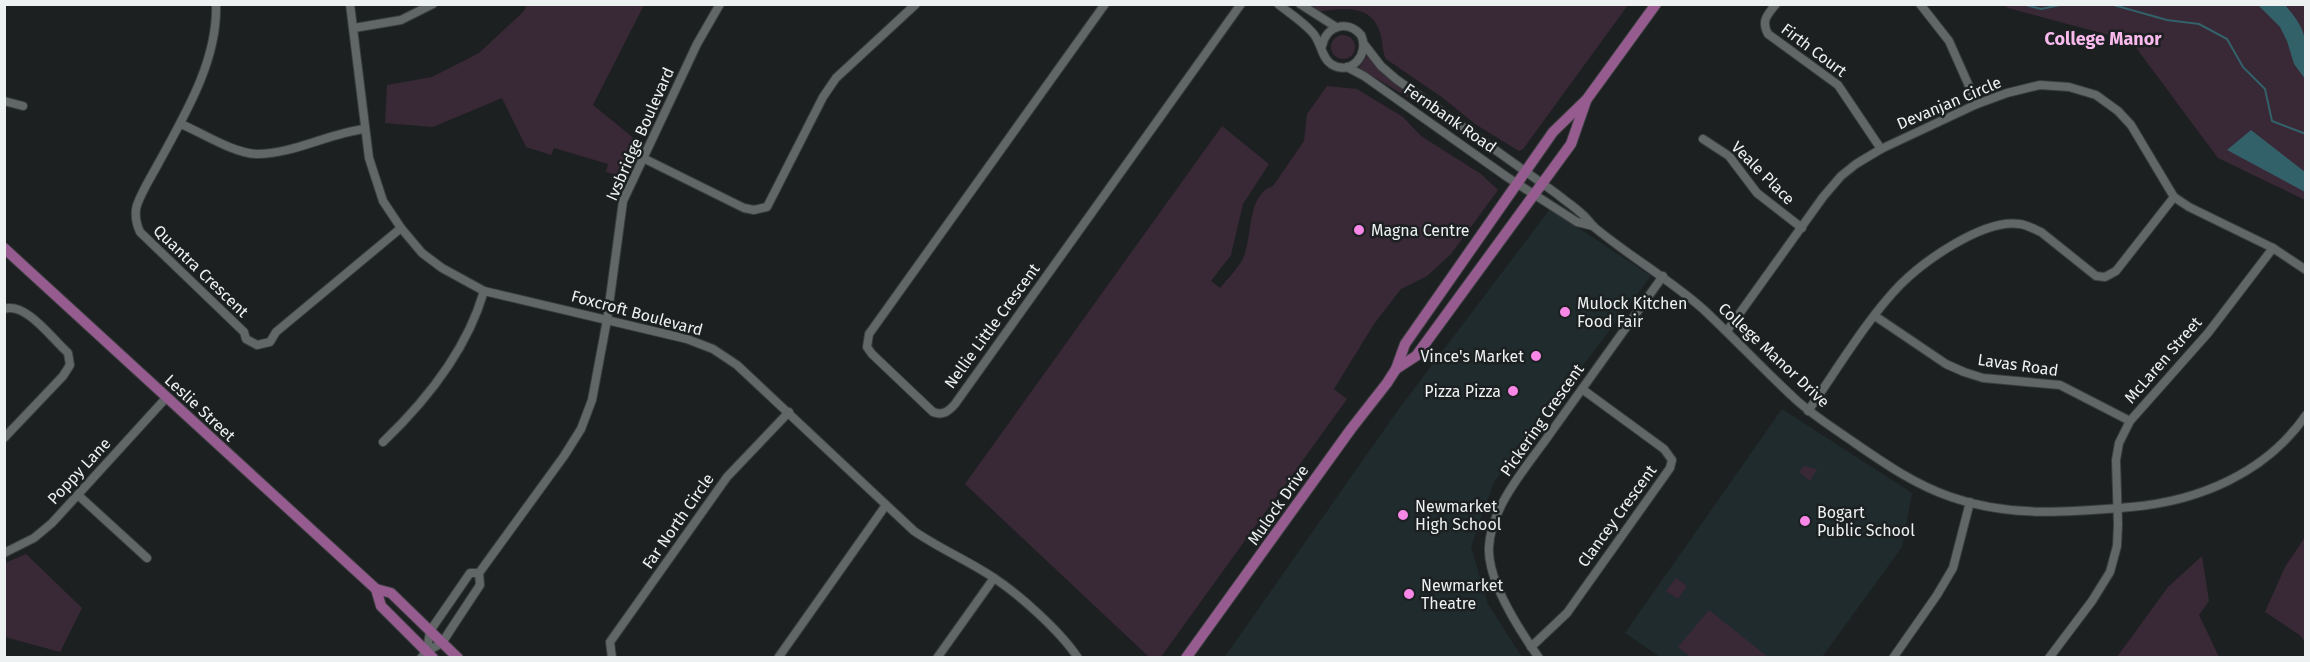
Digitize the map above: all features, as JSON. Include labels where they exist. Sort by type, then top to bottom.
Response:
[{"type":"main road","name":"Mulock Drive","points":[[1186,657],[1396,369],[1405,344],[1552,132],[1587,99],[1656,4]]},
{"type":"main road","name":"Mulock Drive","points":[[1396,369],[1416,356],[1571,144],[1587,99]]},
{"type":"main road","name":"Leslie Street","points":[[4,248],[376,589],[391,593],[458,657]]},
{"type":"main road","name":"Leslie Street","points":[[376,589],[381,606],[427,655]]},
{"type":"street","name":"Quantra Crescent","points":[[216,4],[214,32],[201,78],[181,124],[136,206],[136,222],[140,232],[244,332],[246,339],[257,345],[270,342],[276,332],[401,228]]},
{"type":"street","name":"Foxcroft Boulevard","points":[[350,4],[369,158],[383,201],[401,228],[422,253],[442,268],[484,291],[677,336],[714,349],[738,365],[886,505],[927,540],[994,578],[1027,604],[1078,657]]},
{"type":"street","points":[[354,28],[401,20],[433,4]]},
{"type":"street","name":"Ivsbridge Boulevard","points":[[427,655],[442,642],[480,585],[479,573],[581,429],[592,400],[607,320],[623,201],[697,44],[720,4]]},
{"type":"street","points":[[643,159],[744,207],[754,210],[767,207],[823,97],[836,78],[916,4]]},
{"type":"street","name":"Nellie Little Crescent","points":[[1105,4],[869,333],[867,347],[872,354],[933,412],[944,413],[955,404],[1241,4]]},
{"type":"street","points":[[1278,4],[1305,25],[1322,46]]},
{"type":"street","points":[[1300,4],[1336,27],[1353,28],[1361,35],[1364,50],[1358,61],[1347,67],[1338,67],[1328,62],[1323,52],[1322,46],[1326,34],[1336,27]]},
{"type":"street","name":"Firth Court","points":[[1776,4],[1764,20],[1768,34],[1838,85],[1881,149]]},
{"type":"street","points":[[1920,4],[1949,41],[1977,104]]},
{"type":"street","name":"Fernbank Road","points":[[1364,44],[1381,66],[1396,79],[1526,172]]},
{"type":"street","name":"Fernbank Road","points":[[1347,67],[1364,76],[1534,194]]},
{"type":"street","name":"Devanjan Circle","points":[[1727,331],[1823,197],[1841,176],[1856,164],[1881,149],[1977,104],[2007,93],[2040,86],[2069,87],[2096,95],[2118,111],[2131,125],[2174,197],[2189,207],[2273,248],[2306,270]]},
{"type":"street","points":[[4,100],[23,106]]},
{"type":"street","points":[[181,124],[235,149],[256,154],[278,151],[352,130],[365,129]]},
{"type":"street","name":"Veale Place","points":[[1703,139],[1729,156],[1757,193],[1802,228]]},
{"type":"street","name":"College Manor Drive","points":[[1526,172],[1583,214],[1593,226],[1664,276],[1727,331],[1808,411],[1908,478],[1951,497],[2004,510],[2033,513],[2073,512],[2172,501],[2220,486],[2244,474],[2278,449],[2306,415]]},
{"type":"street","name":"College Manor Drive","points":[[1534,194],[1577,222],[1593,226]]},
{"type":"street","points":[[1808,411],[1875,316],[1900,286],[1920,268],[1977,231],[2002,224],[2018,223],[2031,227],[2041,232],[2096,276],[2104,277],[2116,271],[2174,197]]},
{"type":"street","name":"McLaren Street","points":[[2049,657],[2092,601],[2110,572],[2117,546],[2119,508],[2115,460],[2119,443],[2130,421],[2208,333],[2273,248]]},
{"type":"street","name":"Pickering Crescent","points":[[1539,657],[1531,647],[1501,592],[1491,565],[1489,547],[1491,531],[1497,513],[1508,494],[1664,276]]},
{"type":"street","points":[[383,442],[410,416],[442,374],[464,340],[484,291]]},
{"type":"street","points":[[4,309],[15,307],[24,311],[68,353],[70,365],[63,376],[4,438]]},
{"type":"street","name":"Lavas Road","points":[[1875,316],[1946,364],[1964,372],[1983,378],[2060,385],[2130,421]]},
{"type":"street","name":"Clancey Crescent","points":[[1531,647],[1567,614],[1670,468],[1672,460],[1664,448],[1582,389]]},
{"type":"street","name":"Poppy Lane","points":[[4,553],[42,533],[166,398]]},
{"type":"street","name":"Far North Circle","points":[[612,657],[610,642],[727,477],[789,412]]},
{"type":"street","points":[[78,495],[147,558]]},
{"type":"street","points":[[1893,657],[1937,595],[1953,568],[1970,502]]},
{"type":"street","points":[[778,657],[886,505]]},
{"type":"street","name":"Ivsbridge Boulevard","points":[[430,631],[470,573],[479,573]]},
{"type":"street","points":[[937,657],[994,578]]},
{"type":"street","points":[[427,655],[430,631]]},
{"type":"shaded area","points":[[527,5],[644,5],[593,105],[636,140],[619,176],[606,172],[608,164],[554,148],[551,155],[526,147],[502,98],[433,127],[385,123],[387,85],[432,77],[479,53],[523,12]]},
{"type":"shaded area","points":[[1308,5],[1628,5],[1523,149],[1519,151],[1475,124],[1443,98],[1386,59],[1377,25],[1364,13],[1347,9],[1317,12]]},
{"type":"shaded area","points":[[2004,5],[2305,5],[2305,200],[2218,158],[2131,41]]},
{"type":"shaded area","points":[[1343,35],[1351,39],[1355,47],[1351,55],[1343,59],[1335,55],[1331,47],[1335,39]]},
{"type":"shaded area","points":[[1367,56],[1384,75],[1438,113],[1437,115],[1359,68]]},
{"type":"shaded area","points":[[1327,86],[1357,89],[1403,117],[1421,136],[1481,174],[1498,190],[1451,254],[1427,276],[1401,289],[1374,324],[1334,389],[1347,399],[1161,657],[1149,657],[965,484],[1222,126],[1269,164],[1243,204],[1231,255],[1211,281],[1220,288],[1243,258],[1252,215],[1259,197],[1273,186],[1304,141],[1307,114]]},
{"type":"shaded area","points":[[1550,209],[1651,276],[1494,482],[1471,547],[1488,604],[1522,657],[1224,658],[1398,410]]},
{"type":"shaded area","name":"Bogart Public School","points":[[1782,409],[1912,493],[1902,547],[1822,657],[1660,657],[1625,633]]},
{"type":"shaded area","points":[[1804,466],[1817,469],[1810,481],[1799,472]]},
{"type":"shaded area","points":[[2305,537],[2305,643],[2301,636],[2265,612],[2285,567]]},
{"type":"shaded area","points":[[26,554],[82,608],[60,652],[5,637],[5,563]]},
{"type":"shaded area","points":[[2202,556],[2209,601],[2199,615],[2219,657],[2117,657],[2168,587]]},
{"type":"shaded area","points":[[1676,578],[1687,586],[1678,599],[1666,591]]},
{"type":"shaded area","points":[[1709,610],[1768,657],[1691,657],[1678,647]]},
{"type":"water","points":[[2258,5],[2285,5],[2299,23],[2306,47],[2305,79],[2294,64],[2280,27]]},
{"type":"water","points":[[2251,130],[2305,172],[2305,192],[2227,150]]},
{"type":"waterway","points":[[2022,4],[2041,9],[2065,4]]},
{"type":"waterway","points":[[2110,4],[2167,20],[2199,24],[2227,39],[2243,67],[2265,89],[2272,121],[2306,134]]},
{"type":"place","name":"Magna Centre","points":[[1359,230]]},
{"type":"place","name":"Mulock Kitchen Food Fair","points":[[1565,312]]},
{"type":"place","name":"Vince's Market","points":[[1536,356]]},
{"type":"place","name":"Pizza Pizza","points":[[1513,391]]},
{"type":"place","name":"Newmarket High School","points":[[1403,515]]},
{"type":"place","name":"Bogart Public School","points":[[1805,521]]},
{"type":"place","name":"Newmarket Theatre","points":[[1409,594]]},
{"type":"district","name":"College Manor","points":[[2103,39]]}]
